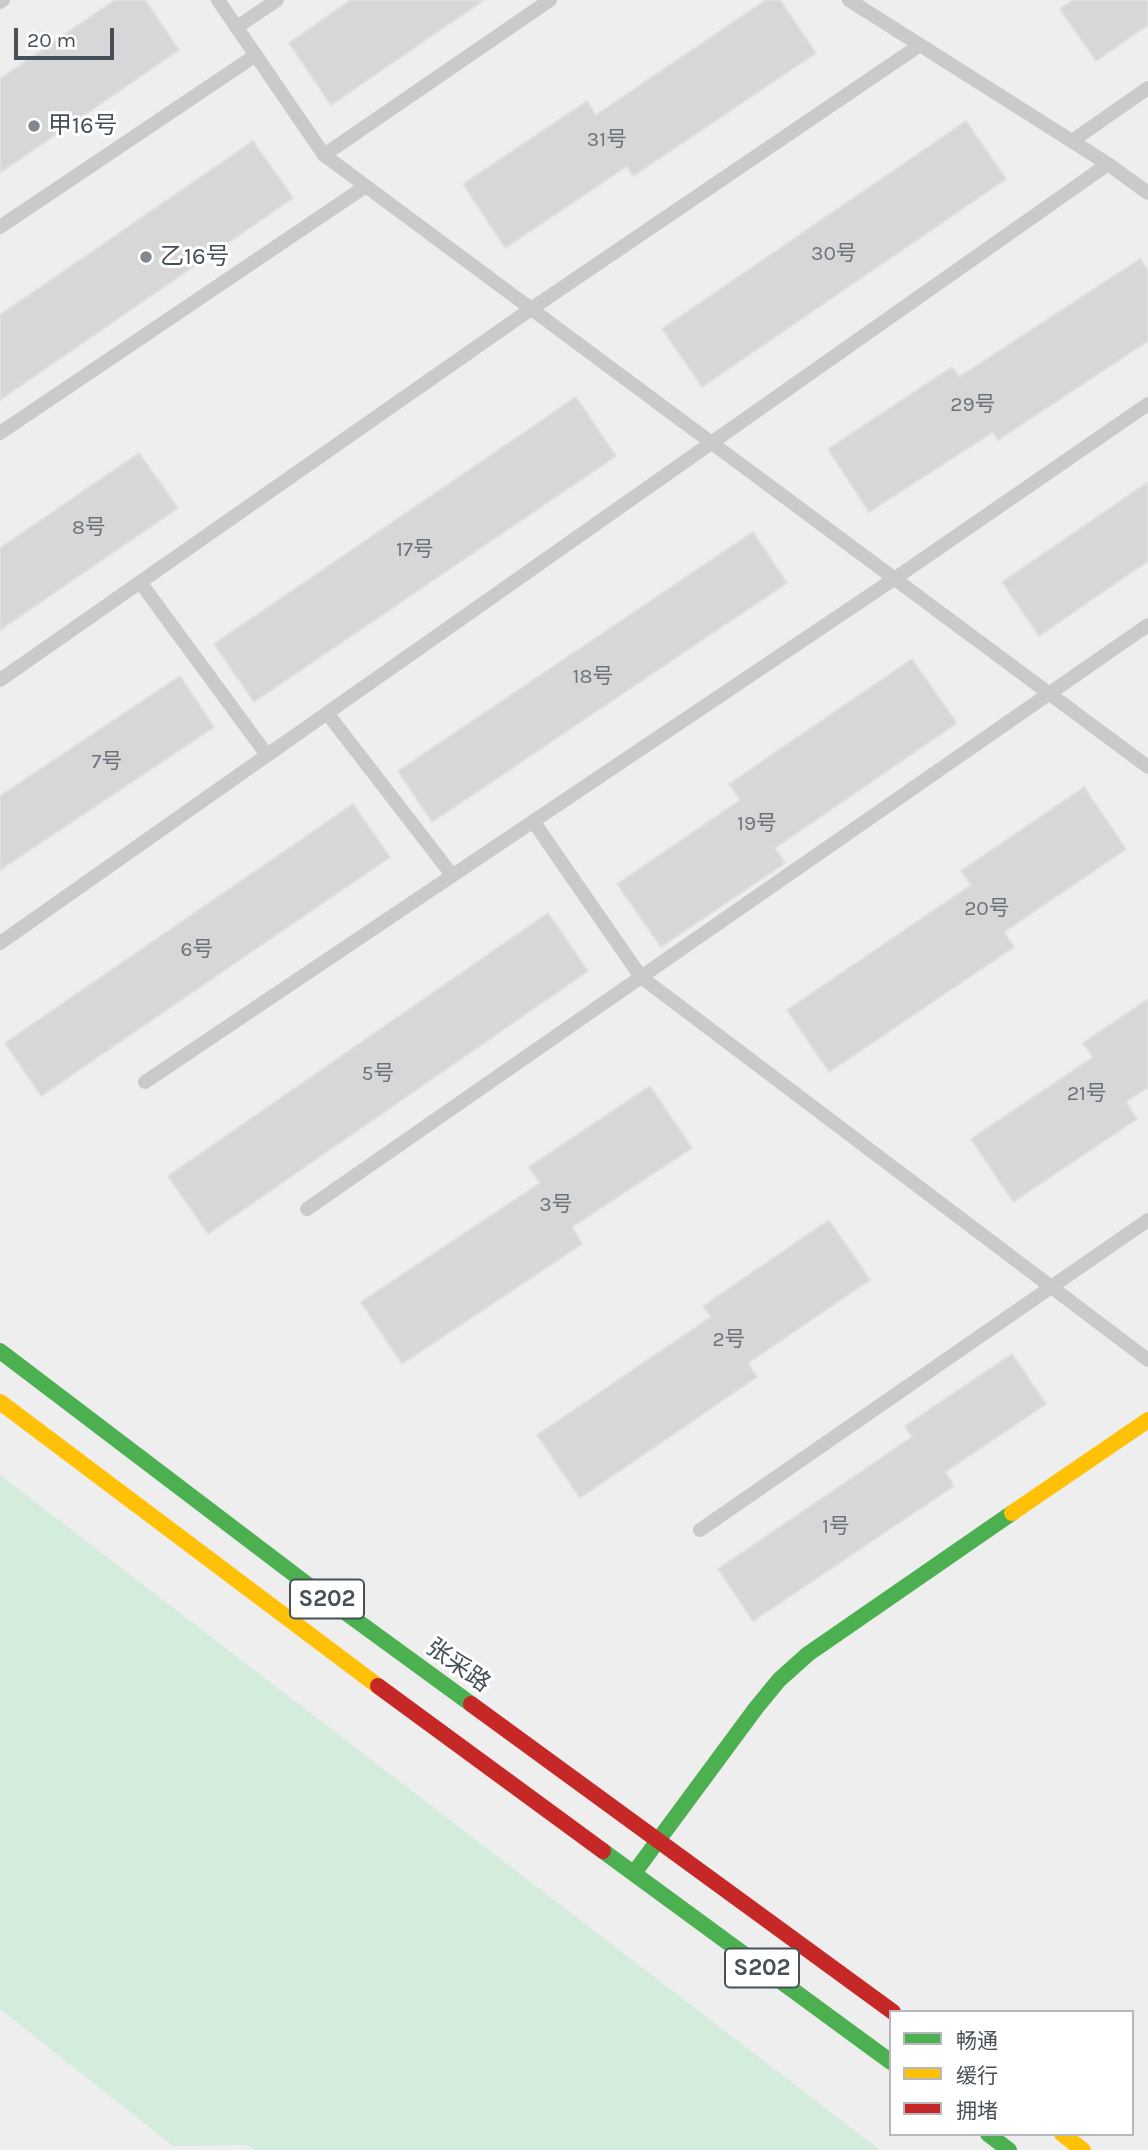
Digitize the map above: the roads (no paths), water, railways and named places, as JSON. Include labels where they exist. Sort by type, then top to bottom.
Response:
[{"type":"main road","name":"张采路","points":[[0,1351],[316,1591],[890,2010]]},
{"type":"main road","name":"S202","points":[[0,1402],[293,1624],[889,2061]]},
{"type":"main road","points":[[634,1873],[756,1707],[779,1680],[808,1654],[1148,1420]]},
{"type":"main road","points":[[991,2136],[1009,2150]]},
{"type":"main road","points":[[1065,2136],[1083,2150]]},
{"type":"lane","points":[[218,0],[324,155],[1148,767]]},
{"type":"lane","points":[[237,27],[277,0]]},
{"type":"lane","points":[[324,155],[550,0]]},
{"type":"lane","points":[[849,0],[1108,164],[1148,193]]},
{"type":"lane","points":[[0,680],[531,309],[920,45]]},
{"type":"lane","points":[[0,228],[256,55]]},
{"type":"lane","points":[[1072,141],[1148,88]]},
{"type":"lane","points":[[0,943],[1108,164]]},
{"type":"lane","points":[[0,433],[366,186]]},
{"type":"lane","points":[[145,1082],[894,579],[1148,404]]},
{"type":"lane","points":[[140,582],[267,755]]},
{"type":"lane","points":[[307,1209],[1148,625]]},
{"type":"lane","points":[[327,713],[452,875]]},
{"type":"lane","points":[[533,821],[641,977],[1148,1360]]},
{"type":"lane","points":[[701,1530],[1148,1220]]},
{"type":"place","name":"甲16号","points":[[34,126]]},
{"type":"place","name":"乙16号","points":[[146,257]]}]
